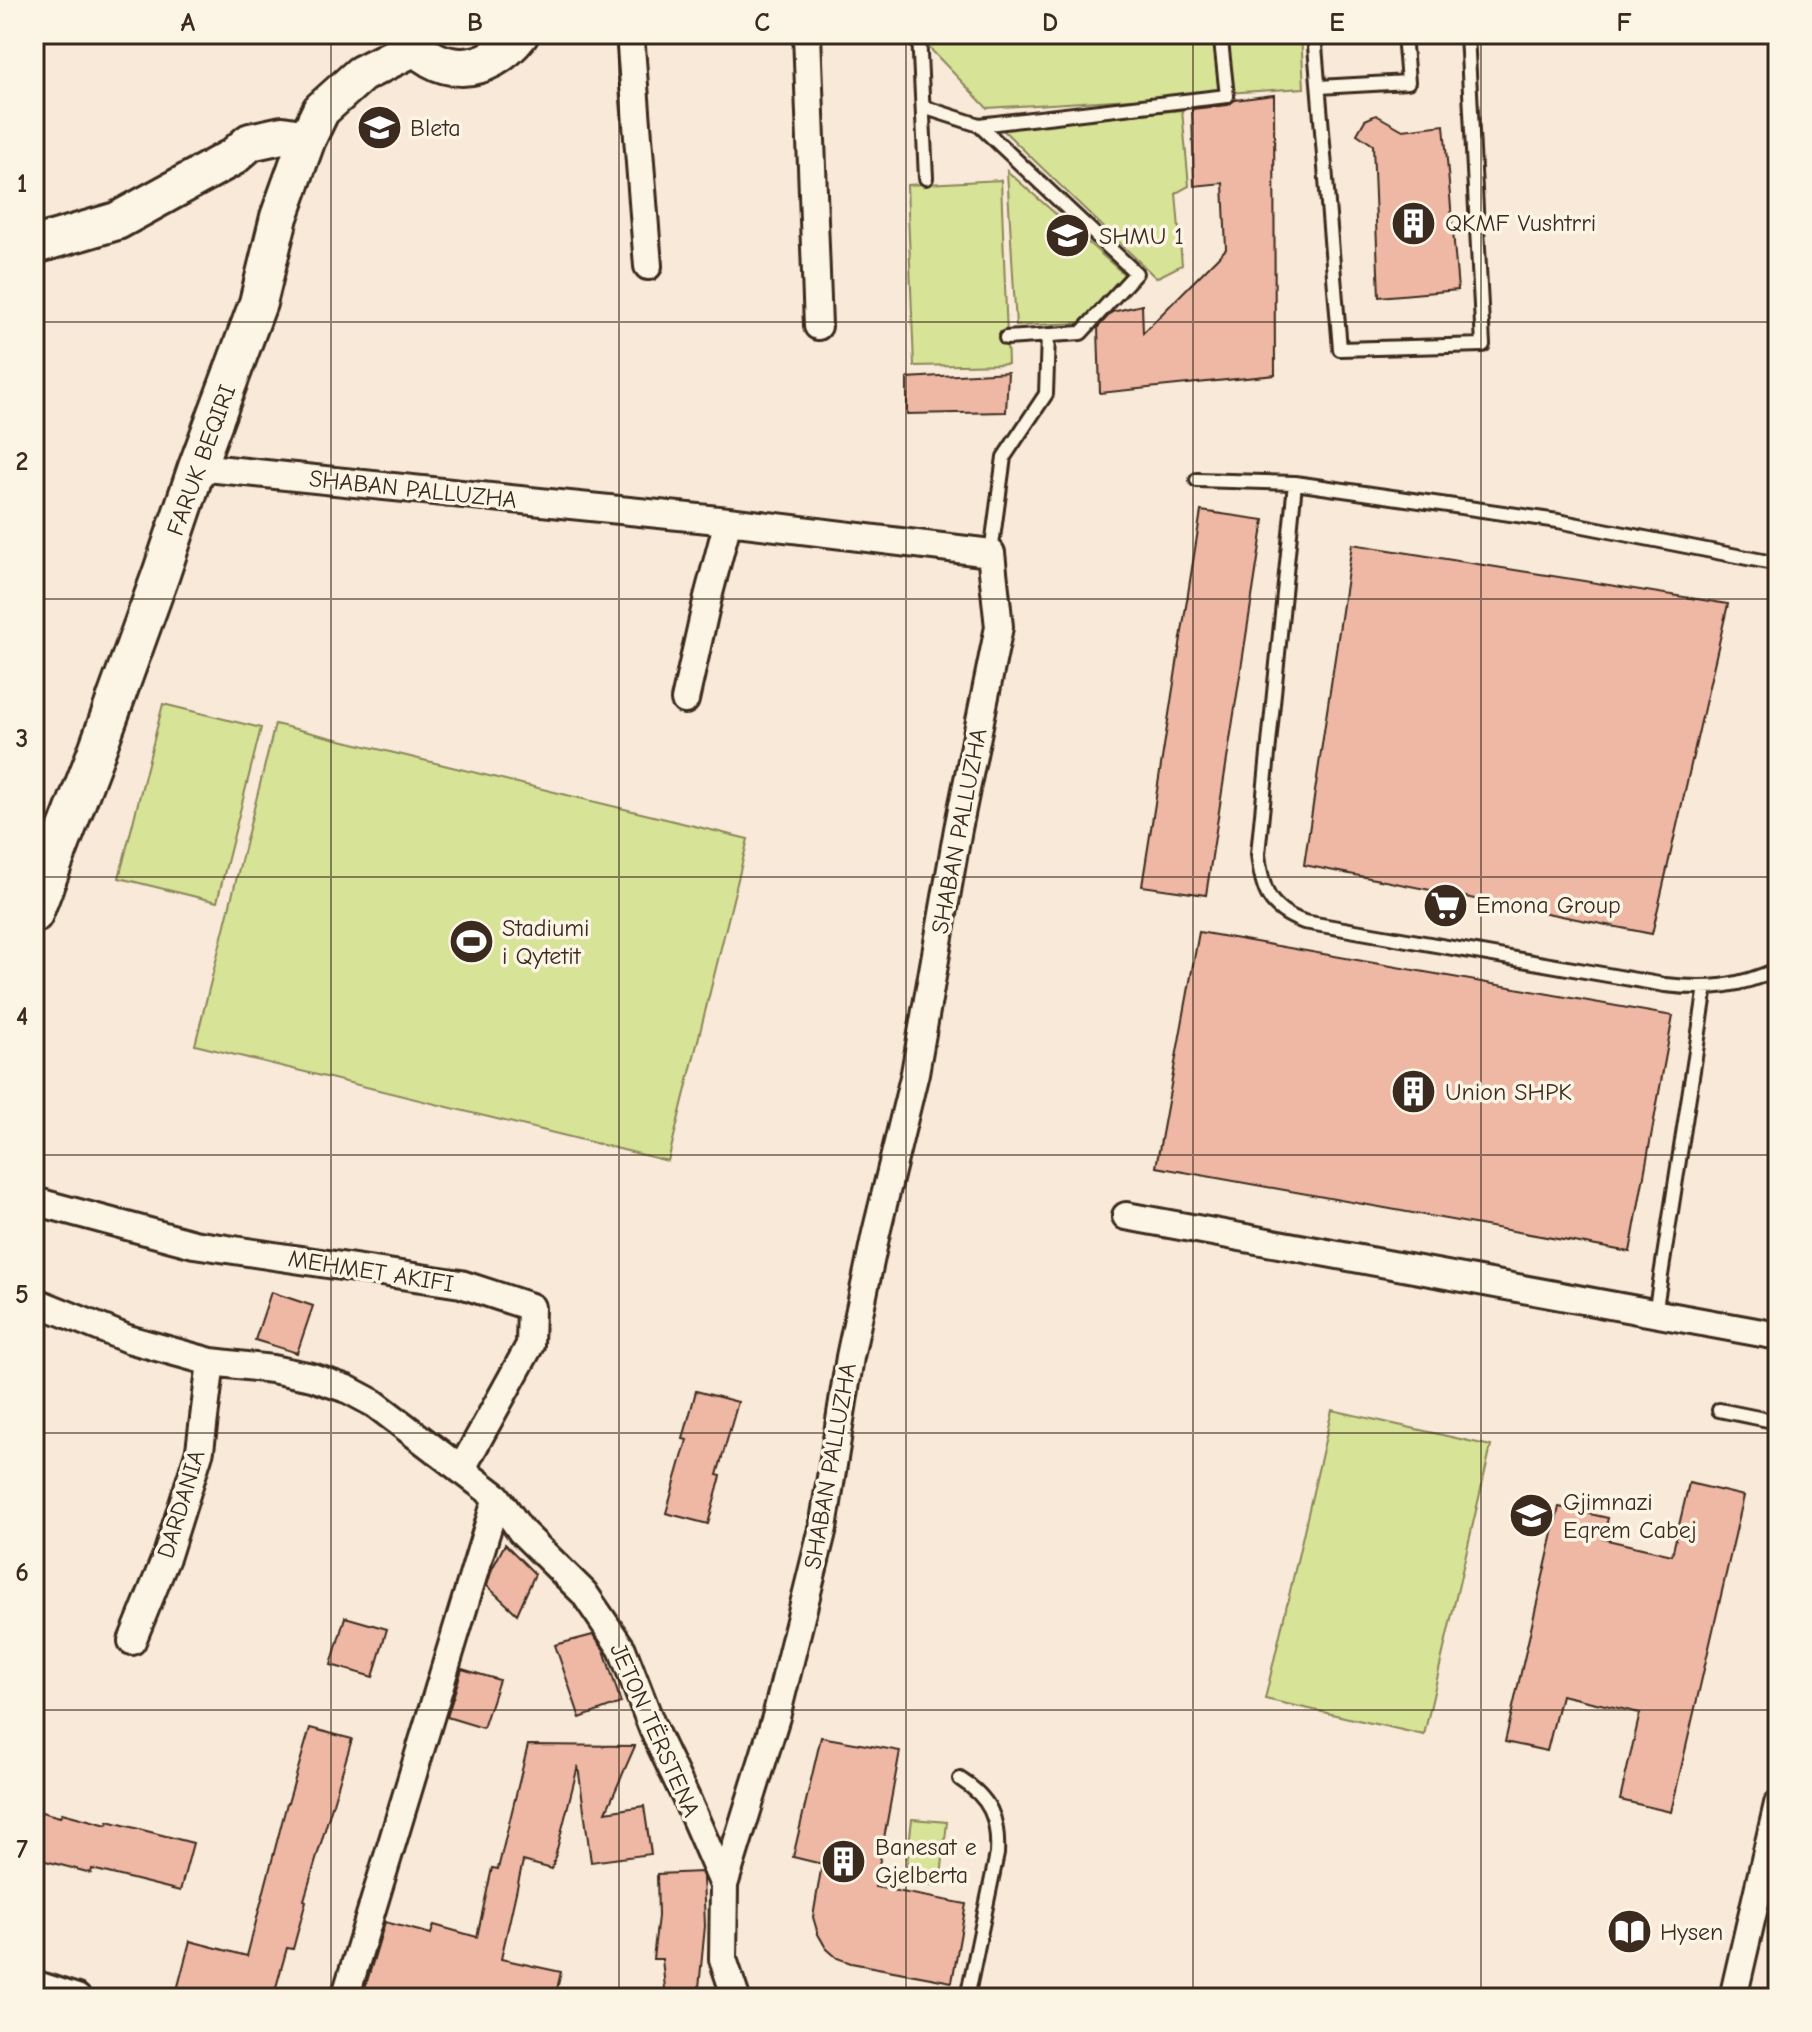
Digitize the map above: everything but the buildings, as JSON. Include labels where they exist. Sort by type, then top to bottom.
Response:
[{"type":"street","points":[[410,40],[428,58],[444,65],[461,67],[495,59],[520,34]]},
{"type":"street","points":[[630,34],[648,266]]},
{"type":"street","points":[[807,34],[818,326]]},
{"type":"street","name":"FARUK BEQIRI","points":[[34,914],[96,753],[258,303],[279,217],[307,139],[321,110],[361,74],[410,40]]},
{"type":"street","points":[[37,245],[117,221],[233,157],[250,142],[282,135],[307,139]]},
{"type":"street","points":[[233,157],[263,157],[289,187]]},
{"type":"street","name":"SHABAN PALLUZHA","points":[[197,467],[728,521],[991,553],[999,627],[958,829],[915,1073],[850,1357],[823,1528],[776,1717],[724,1885]]},
{"type":"street","points":[[685,700],[728,521]]},
{"type":"street","name":"MEHMET AKIFI","points":[[34,1201],[194,1244],[461,1284],[531,1307],[530,1345],[461,1470]]},
{"type":"street","points":[[1126,1216],[1778,1336]]},
{"type":"street","name":"JETON TËRSTENA","points":[[34,1301],[128,1339],[211,1362],[312,1377],[347,1389],[375,1404],[497,1497],[521,1531],[584,1593],[622,1649],[653,1729],[724,1885],[723,1959],[736,1998]]},
{"type":"street","name":"DARDANIA","points":[[132,1641],[167,1555],[200,1450],[211,1362]]},
{"type":"street","points":[[345,1998],[497,1497]]},
{"type":"street","points":[[1733,1998],[1778,1804]]},
{"type":"street","points":[[34,1984],[77,1998]]},
{"type":"lane","points":[[919,34],[926,178]]},
{"type":"lane","points":[[1314,34],[1340,349],[1483,345],[1467,34]]},
{"type":"lane","points":[[1319,87],[1408,82],[1404,34]]},
{"type":"lane","points":[[923,107],[979,125],[1227,96],[1221,41]]},
{"type":"lane","points":[[979,125],[1136,273],[1081,333],[1006,338]]},
{"type":"lane","points":[[991,553],[1004,457],[1046,394],[1048,335]]},
{"type":"lane","points":[[1197,480],[1295,483],[1558,521],[1778,564]]},
{"type":"lane","points":[[1295,483],[1258,854],[1264,886],[1278,909],[1304,922],[1665,985],[1706,987],[1755,979],[1778,969]]},
{"type":"lane","points":[[1655,1314],[1706,987]]},
{"type":"lane","points":[[1719,1410],[1778,1422]]},
{"type":"lane","points":[[960,1779],[974,1788],[990,1808],[998,1837],[967,1998]]},
{"type":"green space","points":[[916,34],[1301,34],[1304,88],[987,108]]},
{"type":"green space","points":[[1182,110],[1189,186],[1176,193],[1182,265],[1156,278],[1001,128]]},
{"type":"green space","points":[[1007,171],[1126,276],[1079,323],[1016,326]]},
{"type":"green space","points":[[1001,180],[1008,364],[914,366],[907,185]]},
{"type":"green space","points":[[163,704],[261,728],[217,902],[119,878]]},
{"type":"green space","name":"Stadiumi i Qytetit","points":[[275,724],[748,839],[668,1161],[195,1045]]},
{"type":"green space","points":[[1332,1410],[1491,1446],[1424,1735],[1265,1699]]},
{"type":"green space","points":[[912,1819],[947,1822],[940,1886],[905,1880]]},
{"type":"place","name":"Bleta","points":[[379,128]]},
{"type":"place","name":"QKMF Vushtrri","points":[[1414,223]]},
{"type":"place","name":"SHMU 1","points":[[1068,236]]},
{"type":"place","name":"Emona Group","points":[[1445,905]]},
{"type":"place","name":"Stadiumi i Qytetit","points":[[471,942]]},
{"type":"place","name":"Union SHPK","points":[[1414,1092]]},
{"type":"place","name":"Gjimnazi Eqrem Cabej","points":[[1532,1516]]},
{"type":"place","name":"Banesat e Gjelberta","points":[[844,1861]]},
{"type":"place","name":"Hysen","points":[[1629,1932]]}]
